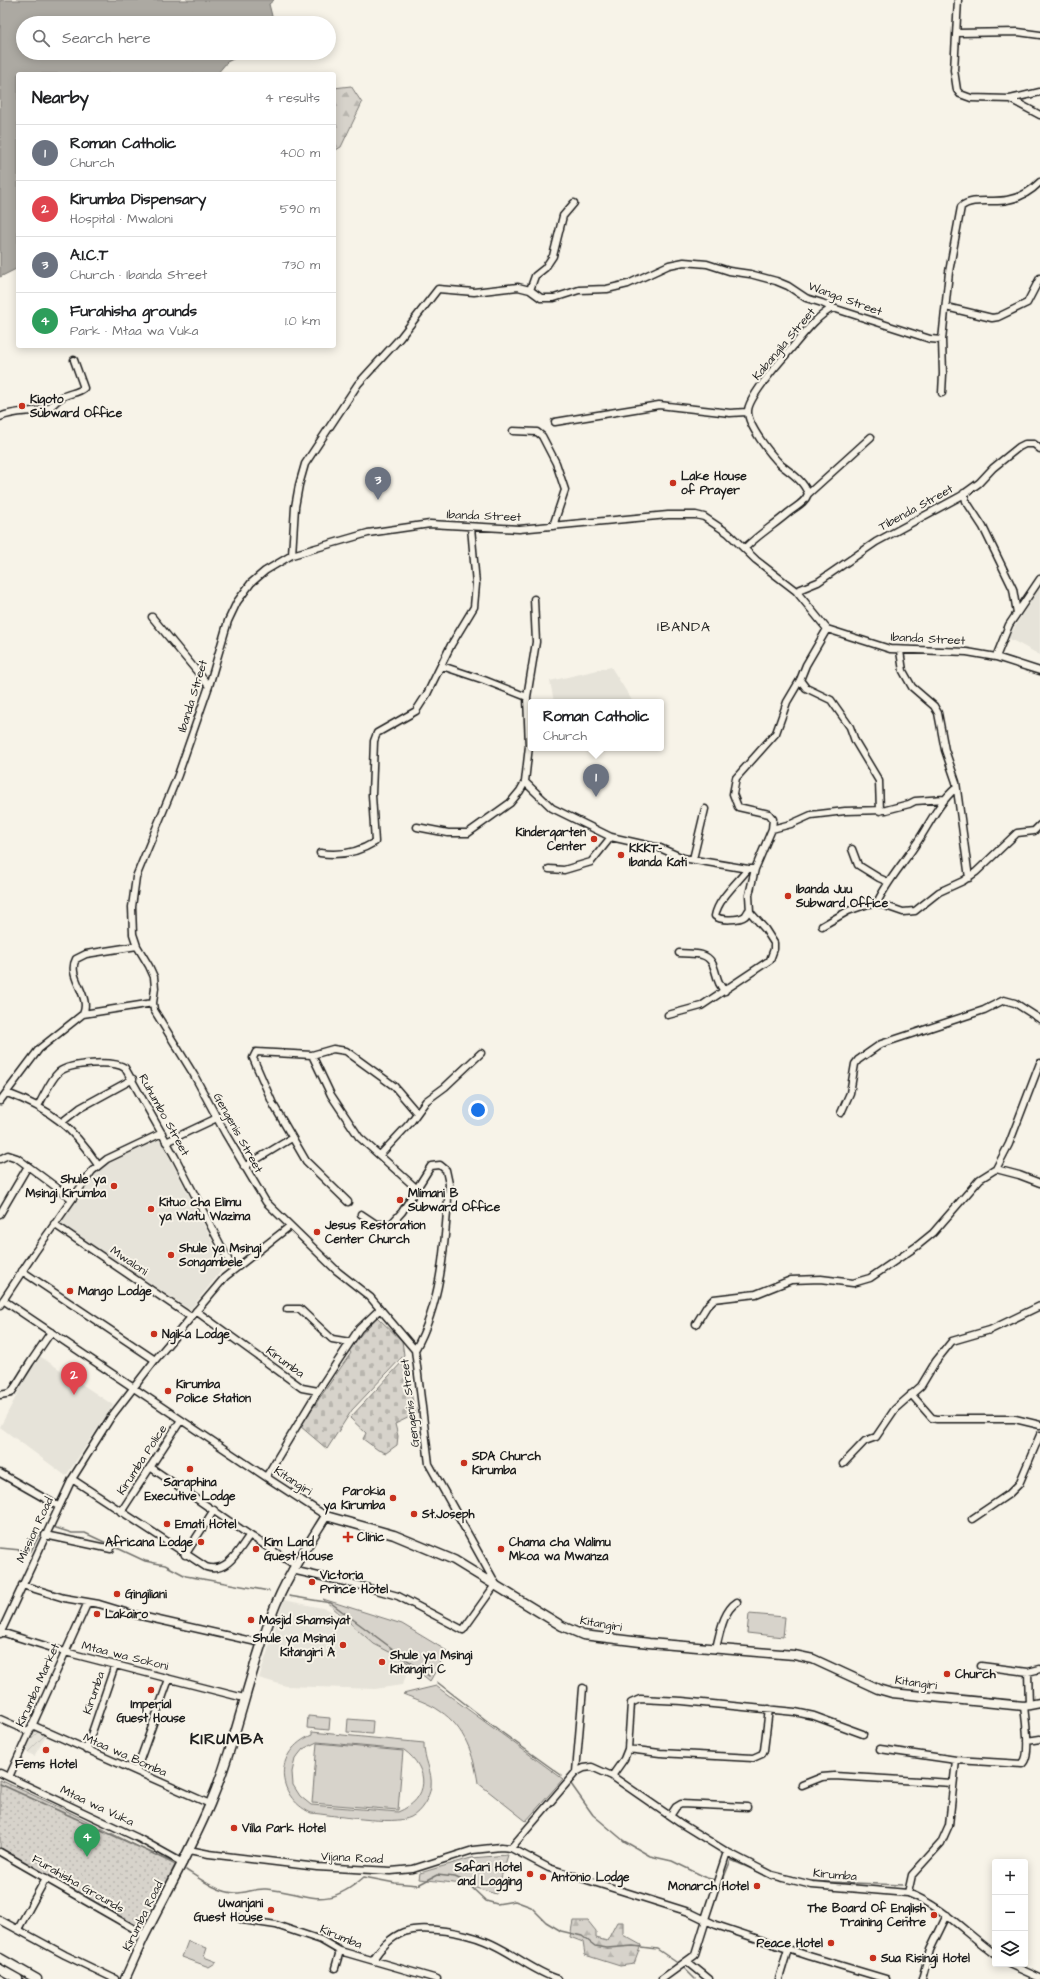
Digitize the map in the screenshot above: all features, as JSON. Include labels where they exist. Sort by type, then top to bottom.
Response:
[{"type":"main road","name":"Kitangiri","points":[[326,1516],[409,1541],[454,1560],[562,1626],[583,1635],[616,1640],[794,1655],[813,1659],[878,1689],[892,1693],[1027,1705],[1040,1703]]},
{"type":"main road","name":"Kirumba Road","points":[[126,1979],[145,1935],[183,1864],[210,1804],[230,1752],[244,1698],[272,1612],[293,1568],[326,1516]]},
{"type":"main road","points":[[0,1958],[37,1979]]},
{"type":"main road","points":[[0,1969],[18,1979]]},
{"type":"street","points":[[958,0],[955,85],[960,94],[971,98],[1010,99],[1038,92],[1040,100]]},
{"type":"street","points":[[957,33],[1018,32],[1040,35]]},
{"type":"street","points":[[1010,99],[1040,115]]},
{"type":"street","points":[[942,393],[942,340],[952,257],[961,207],[970,202],[994,202],[1015,198],[1040,182]]},
{"type":"street","points":[[530,290],[535,276],[545,268],[553,256],[563,216],[574,203]]},
{"type":"street","name":"Wanga Street","points":[[292,555],[294,515],[298,486],[305,464],[358,384],[400,338],[438,289],[474,292],[518,287],[530,290],[541,298],[554,298],[579,290],[607,289],[628,284],[674,264],[694,262],[776,281],[788,286],[806,298],[833,308],[930,339],[942,340]]},
{"type":"street","points":[[946,307],[992,318],[998,317],[1027,303],[1040,278]]},
{"type":"street","name":"Kabangila Street","points":[[747,412],[750,403],[778,363],[820,317],[833,308]]},
{"type":"street","points":[[0,417],[25,411],[46,409],[52,406],[60,398],[78,392],[84,388],[74,360]]},
{"type":"street","points":[[555,422],[659,405],[730,413],[747,412],[763,442],[779,462],[803,484],[808,494]]},
{"type":"street","points":[[513,431],[537,432],[542,436],[556,463],[565,490],[553,526]]},
{"type":"street","points":[[745,548],[755,538],[775,525],[806,500],[808,494],[870,437]]},
{"type":"street","name":"Tibenda Street","points":[[796,591],[818,582],[876,542],[964,493],[979,483],[993,468],[1019,447],[1025,444],[1034,444],[1040,449]]},
{"type":"street","points":[[964,493],[966,501],[984,527],[1013,589],[1017,613]]},
{"type":"street","name":"Ibanda Street","points":[[137,946],[132,922],[134,888],[138,870],[174,787],[209,686],[228,621],[237,602],[251,583],[265,571],[292,555],[368,533],[430,524],[519,529],[668,515],[696,516],[704,518],[718,526],[745,548],[756,560],[796,591],[827,629],[850,635],[880,647],[900,651],[966,652],[996,657],[1040,671]]},
{"type":"street","points":[[320,853],[344,853],[359,850],[375,842],[372,796],[374,741],[377,733],[416,711],[442,666],[450,645],[474,606],[476,584],[471,527]]},
{"type":"street","points":[[996,657],[1004,634],[1040,579]]},
{"type":"street","points":[[417,827],[448,833],[468,833],[510,803],[525,782],[528,746],[527,697],[536,642],[534,599]]},
{"type":"street","points":[[152,617],[209,686]]},
{"type":"street","points":[[748,869],[723,899],[716,911],[715,916],[720,919],[741,918],[746,915],[749,910],[751,881],[772,828],[774,819],[769,814],[738,807],[733,794],[733,786],[742,769],[771,742],[776,733],[783,710],[800,680],[806,665],[827,629]]},
{"type":"street","points":[[900,651],[903,671],[912,687],[934,706],[938,713],[945,750],[956,788],[969,878]]},
{"type":"street","points":[[442,666],[527,697]]},
{"type":"street","points":[[800,680],[806,688],[831,700],[850,727],[855,741],[878,781],[880,811]]},
{"type":"street","points":[[525,782],[552,808],[611,837],[660,848],[674,856],[755,869]]},
{"type":"street","points":[[877,904],[888,882],[916,844],[945,799],[956,788]]},
{"type":"street","points":[[772,828],[791,824],[812,815],[845,811],[880,811],[901,807],[915,800],[945,799]]},
{"type":"street","points":[[693,859],[705,808]]},
{"type":"street","points":[[822,926],[856,907],[877,904],[903,912],[915,911],[939,892],[969,878],[990,860],[1017,833],[1034,831],[1040,826]]},
{"type":"street","points":[[549,869],[564,870],[591,862],[611,837]]},
{"type":"street","points":[[852,849],[858,865],[888,882]]},
{"type":"street","points":[[668,1015],[701,1006],[770,960],[774,943],[770,935],[749,910]]},
{"type":"street","points":[[0,1101],[39,1049],[84,1014],[153,1003],[154,978],[149,966],[137,946],[86,954],[76,959],[74,969],[85,1006],[84,1014]]},
{"type":"street","points":[[679,953],[702,955],[706,957],[715,968],[719,987],[724,991]]},
{"type":"street","points":[[841,1113],[850,1093],[855,1064],[858,1060],[881,1044],[984,1010],[1004,1000],[1015,1003],[1040,1019]]},
{"type":"street","name":"Gengenis Street","points":[[153,1003],[154,1010],[194,1075],[244,1167],[266,1202],[353,1285],[370,1297],[415,1350],[429,1464],[496,1586]]},
{"type":"street","points":[[348,1202],[306,1161],[272,1104],[253,1055],[256,1052],[279,1052],[312,1055],[333,1049],[346,1051],[394,1086],[417,1113]]},
{"type":"street","points":[[380,1155],[426,1101],[445,1087],[481,1053]]},
{"type":"street","points":[[312,1055],[339,1108],[360,1137],[416,1188]]},
{"type":"street","points":[[696,1324],[707,1306],[714,1299],[756,1294],[791,1280],[821,1279],[853,1283],[870,1278],[917,1246],[933,1233],[980,1179],[996,1169],[1009,1144],[1040,1063]]},
{"type":"street","name":"Ruhumbo Street","points":[[38,1106],[55,1078],[64,1069],[103,1064],[120,1064],[125,1068],[162,1133],[234,1269]]},
{"type":"street","points":[[62,1122],[80,1108],[133,1080]]},
{"type":"street","points":[[7,1093],[38,1106],[62,1122],[87,1149],[98,1165]]},
{"type":"street","points":[[166,1142],[217,1118]]},
{"type":"street","points":[[134,1387],[52,1332],[2,1302],[72,1198],[98,1165],[162,1133]]},
{"type":"street","points":[[244,1167],[292,1138]]},
{"type":"street","points":[[0,1159],[11,1155],[72,1198]]},
{"type":"street","points":[[361,1214],[376,1224],[391,1224],[402,1212],[431,1166],[440,1165],[446,1170],[449,1184],[439,1283],[428,1322],[415,1350]]},
{"type":"street","points":[[0,1214],[28,1166]]},
{"type":"street","points":[[996,1169],[1019,1175],[1040,1183]]},
{"type":"street","name":"Mwaloni","points":[[54,1224],[191,1317]]},
{"type":"street","points":[[249,1536],[228,1563],[221,1569],[214,1570],[206,1568],[72,1479],[96,1438],[155,1360],[196,1311],[234,1269],[290,1226]]},
{"type":"street","points":[[22,1271],[155,1360]]},
{"type":"street","points":[[843,1464],[864,1440],[876,1437],[895,1409],[921,1386],[936,1361],[952,1341],[990,1330],[1040,1306]]},
{"type":"street","points":[[266,1477],[318,1391],[350,1342],[359,1329],[380,1308]]},
{"type":"street","points":[[287,1309],[300,1309],[332,1339],[350,1342]]},
{"type":"street","name":"Kirumba","points":[[196,1311],[302,1388],[318,1391]]},
{"type":"street","points":[[0,1395],[10,1392],[15,1387],[52,1332]]},
{"type":"street","name":"Kirumba Police","points":[[121,1512],[181,1420],[134,1387]]},
{"type":"street","points":[[911,1394],[932,1418],[1015,1419],[1040,1425]]},
{"type":"street","name":"Kitangiri","points":[[181,1420],[326,1516]]},
{"type":"street","points":[[972,1518],[1009,1494],[1019,1484],[1040,1435]]},
{"type":"street","points":[[150,1468],[214,1510],[293,1568],[398,1596],[463,1630],[496,1586]]},
{"type":"street","points":[[0,1474],[58,1506]]},
{"type":"street","name":"Mission Road","points":[[1,1633],[58,1506],[72,1479]]},
{"type":"street","points":[[185,1555],[214,1510]]},
{"type":"street","points":[[45,1535],[111,1549]]},
{"type":"street","points":[[22,1585],[64,1598],[88,1602],[132,1614],[261,1643]]},
{"type":"street","name":"Kirumba Market","points":[[9,1777],[88,1602]]},
{"type":"street","points":[[716,1648],[726,1614],[737,1602]]},
{"type":"street","name":"Mtaa wa Sokoni","points":[[1,1633],[65,1652],[244,1698]]},
{"type":"street","name":"Kirumba","points":[[86,1750],[115,1665]]},
{"type":"street","points":[[981,1666],[1028,1672],[1040,1669]]},
{"type":"street","points":[[880,1749],[956,1760],[1022,1764],[1026,1759],[1028,1672]]},
{"type":"street","points":[[136,1772],[169,1679]]},
{"type":"street","points":[[583,1688],[576,1772],[511,1848],[549,1868],[689,1912],[716,1925],[788,1949],[886,1979]]},
{"type":"street","points":[[612,1776],[624,1759],[628,1749],[630,1708],[631,1703],[636,1700],[682,1701],[769,1709],[814,1716],[864,1734]]},
{"type":"street","points":[[628,1749],[660,1753],[753,1758],[762,1754],[764,1750],[769,1709]]},
{"type":"street","points":[[0,1719],[29,1732]]},
{"type":"street","name":"Mtaa wa Bomba","points":[[32,1725],[210,1804]]},
{"type":"street","points":[[1027,1741],[1040,1739]]},
{"type":"street","points":[[908,1893],[912,1875],[941,1843],[946,1834],[949,1825],[956,1760]]},
{"type":"street","name":"Kirumba","points":[[576,1772],[584,1768],[592,1767],[612,1776],[670,1816],[727,1852],[772,1875],[812,1885],[908,1893],[921,1898],[947,1915],[992,1952]]},
{"type":"street","name":"Mtaa wa Vuka","points":[[0,1773],[138,1838],[183,1864]]},
{"type":"street","points":[[802,1785],[822,1777],[834,1776],[953,1783]]},
{"type":"street","points":[[670,1816],[676,1807],[681,1804],[747,1807]]},
{"type":"street","name":"Vijana Road","points":[[189,1850],[317,1867],[391,1871],[413,1870],[473,1850],[501,1847],[511,1848]]},
{"type":"street","name":"Furahisha Grounds","points":[[0,1852],[145,1935]]},
{"type":"street","points":[[662,1979],[696,1955],[727,1852]]},
{"type":"street","points":[[18,1929],[46,1878]]},
{"type":"street","points":[[922,1979],[930,1950],[947,1915]]},
{"type":"street","name":"Kirumba","points":[[237,1917],[243,1920],[265,1922],[321,1940],[340,1951],[437,1979]]},
{"type":"street","points":[[0,1920],[115,1979]]},
{"type":"street","points":[[373,1960],[377,1952],[387,1943],[404,1932],[417,1930],[444,1931],[467,1935],[486,1941],[534,1968],[558,1979]]},
{"type":"street","points":[[779,1979],[788,1949]]},
{"type":"street","points":[[335,1968],[340,1951]]},
{"type":"street","points":[[686,1963],[709,1979]]},
{"type":"street","points":[[1014,1967],[1029,1977],[1040,1978]]},
{"type":"shaded area","points":[[0,0],[274,0],[269,4],[272,16],[16,16],[16,60],[231,60],[227,62],[219,72],[16,72],[16,269],[0,277]]},
{"type":"shaded area","points":[[1040,587],[1040,655],[1008,638]]},
{"type":"shaded area","points":[[611,667],[631,699],[553,699],[550,681]]},
{"type":"shaded area","points":[[160,1139],[225,1266],[190,1310],[60,1223],[98,1169]]},
{"type":"shaded area","points":[[38,1355],[113,1405],[66,1476],[0,1427]]},
{"type":"shaded area","points":[[284,1600],[327,1609],[414,1659],[402,1685],[375,1689],[286,1686],[259,1678]]},
{"type":"shaded area","points":[[32,1729],[47,1735],[34,1756],[20,1748]]},
{"type":"green space","points":[[351,86],[362,103],[341,147],[336,150],[336,88]]},
{"type":"green space","points":[[377,1317],[402,1341],[404,1355],[352,1410],[327,1449],[300,1426],[351,1353],[348,1349]]},
{"type":"green space","points":[[403,1361],[416,1414],[395,1424],[398,1436],[397,1445],[386,1453],[378,1450],[363,1439],[366,1433],[350,1418]]},
{"type":"green space","points":[[323,1599],[402,1624],[447,1651],[430,1681],[403,1659],[374,1644]]},
{"type":"green space","points":[[749,1614],[785,1617],[783,1637],[747,1633]]},
{"type":"green space","points":[[436,1686],[563,1779],[526,1821],[478,1783],[471,1753],[456,1725],[440,1711],[422,1701],[403,1694]]},
{"type":"green space","points":[[308,1716],[330,1718],[329,1730],[307,1728]]},
{"type":"green space","points":[[348,1719],[373,1721],[372,1734],[347,1732]]},
{"type":"green space","points":[[312,1732],[424,1743],[425,1754],[431,1775],[431,1787],[424,1804],[415,1815],[411,1817],[391,1820],[363,1819],[311,1813],[299,1805],[290,1796],[285,1785],[283,1774],[285,1762],[290,1752],[299,1742],[312,1735]],"holes":[[[317,1742],[404,1750],[419,1766],[423,1783],[421,1792],[416,1800],[398,1812],[311,1805],[300,1796],[293,1785],[292,1772],[295,1759],[303,1749]]]},
{"type":"green space","points":[[317,1743],[403,1751],[398,1810],[312,1803]]},
{"type":"green space","points":[[0,1780],[63,1809],[175,1865],[142,1930],[0,1848]]},
{"type":"green space","points":[[508,1855],[496,1894],[462,1884],[419,1879],[420,1873],[471,1858]]},
{"type":"green space","points":[[573,1921],[588,1921],[596,1931],[596,1938],[607,1941],[617,1922],[623,1922],[623,1935],[641,1945],[634,1964],[620,1966],[585,1955],[583,1942],[570,1937]]},
{"type":"green space","points":[[188,1941],[207,1948],[204,1957],[217,1962],[209,1967],[182,1957]]},
{"type":"waterway","points":[[53,1527],[72,1533],[85,1533],[145,1561],[165,1565],[186,1576],[269,1591]]},
{"type":"waterway","points":[[0,1548],[31,1551],[40,1533]]},
{"type":"waterway","points":[[289,1596],[331,1603],[429,1676]]},
{"type":"waterway","points":[[437,1682],[504,1734],[561,1775]]},
{"type":"waterway","points":[[0,1784],[176,1864]]},
{"type":"waterway","points":[[571,1784],[593,1815],[624,1841],[650,1856],[672,1861],[707,1878],[715,1880]]},
{"type":"waterway","points":[[722,1882],[731,1860],[768,1876]]},
{"type":"waterway","points":[[186,1870],[223,1891],[240,1893],[258,1889],[266,1889],[316,1898],[338,1894],[350,1888],[364,1877],[395,1883],[418,1885],[437,1875],[455,1877],[466,1882],[486,1901],[497,1904],[515,1901],[531,1907],[546,1922],[561,1931],[582,1936],[595,1946],[607,1948],[633,1946],[657,1949],[679,1964]]},
{"type":"waterway","points":[[791,1876],[796,1878]]},
{"type":"waterway","points":[[772,1878],[782,1882],[784,1880]]},
{"type":"waterway","points":[[806,1881],[902,1885]]},
{"type":"waterway","points":[[682,1966],[695,1979]]},
{"type":"place","name":"Kigoto Subward Office","points":[[22,406]]},
{"type":"place","name":"Lake House of Prayer","points":[[673,483]]},
{"type":"place","name":"A.I.C.T","points":[[378,500]]},
{"type":"place","name":"Roman Catholic","points":[[596,797]]},
{"type":"place","name":"Kindergarten Center","points":[[594,839]]},
{"type":"place","name":"KKKT- Ibanda Kati","points":[[621,855]]},
{"type":"place","name":"Ibanda Juu Subward Office","points":[[788,896]]},
{"type":"place","name":"Shule ya Msingi Kirumba","points":[[114,1186]]},
{"type":"place","name":"Mlimani B Subward Office","points":[[400,1200]]},
{"type":"place","name":"Kituo cha Elimu ya Watu Wazima","points":[[151,1209]]},
{"type":"place","name":"Jesus Restoration Center Church","points":[[317,1232]]},
{"type":"place","name":"Shule ya Msingi Songambele","points":[[171,1255]]},
{"type":"place","name":"Mango Lodge","points":[[70,1291]]},
{"type":"place","name":"Ngika Lodge","points":[[154,1334]]},
{"type":"place","name":"Kirumba Police Station","points":[[168,1391]]},
{"type":"place","name":"Kirumba Dispensary","points":[[74,1395]]},
{"type":"place","name":"SDA Church Kirumba","points":[[464,1463]]},
{"type":"place","name":"Saraphina Executive Lodge","points":[[190,1469]]},
{"type":"place","name":"Parokia ya Kirumba","points":[[393,1498]]},
{"type":"place","name":"St.Joseph","points":[[414,1514]]},
{"type":"place","name":"Emati Hotel","points":[[167,1524]]},
{"type":"place","name":"Clinic","points":[[348,1537]]},
{"type":"place","name":"Africana Lodge","points":[[201,1542]]},
{"type":"place","name":"Kim Land Guest House","points":[[256,1549]]},
{"type":"place","name":"Chama cha Walimu Mkoa wa Mwanza","points":[[501,1549]]},
{"type":"place","name":"Victoria Prince Hotel","points":[[312,1582]]},
{"type":"place","name":"Gingiliani","points":[[117,1594]]},
{"type":"place","name":"Lakairo","points":[[97,1614]]},
{"type":"place","name":"Masjid Shamsiyat","points":[[251,1620]]},
{"type":"place","name":"Shule ya Msingi Kitangiri A","points":[[343,1645]]},
{"type":"place","name":"Shule ya Msingi Kitangiri C","points":[[382,1662]]},
{"type":"place","name":"Church","points":[[947,1674]]},
{"type":"place","name":"Imperial Guest House","points":[[151,1690]]},
{"type":"place","name":"Fems Hotel","points":[[46,1750]]},
{"type":"place","name":"Villa Park Hotel","points":[[234,1828]]},
{"type":"place","name":"Furahisha grounds","points":[[87,1857]]},
{"type":"place","name":"Safari Hotel and Logging","points":[[530,1874]]},
{"type":"place","name":"Antonio Lodge","points":[[543,1877]]},
{"type":"place","name":"Monarch Hotel","points":[[757,1886]]},
{"type":"place","name":"Uwanjani Guest House","points":[[271,1910]]},
{"type":"place","name":"The Board Of English Training Centre","points":[[934,1915]]},
{"type":"place","name":"Peace Hotel","points":[[831,1943]]},
{"type":"place","name":"Sua Risingi Hotel","points":[[873,1958]]},
{"type":"district","name":"IBANDA","points":[[684,627]]},
{"type":"district","name":"KIRUMBA","points":[[227,1739]]}]
